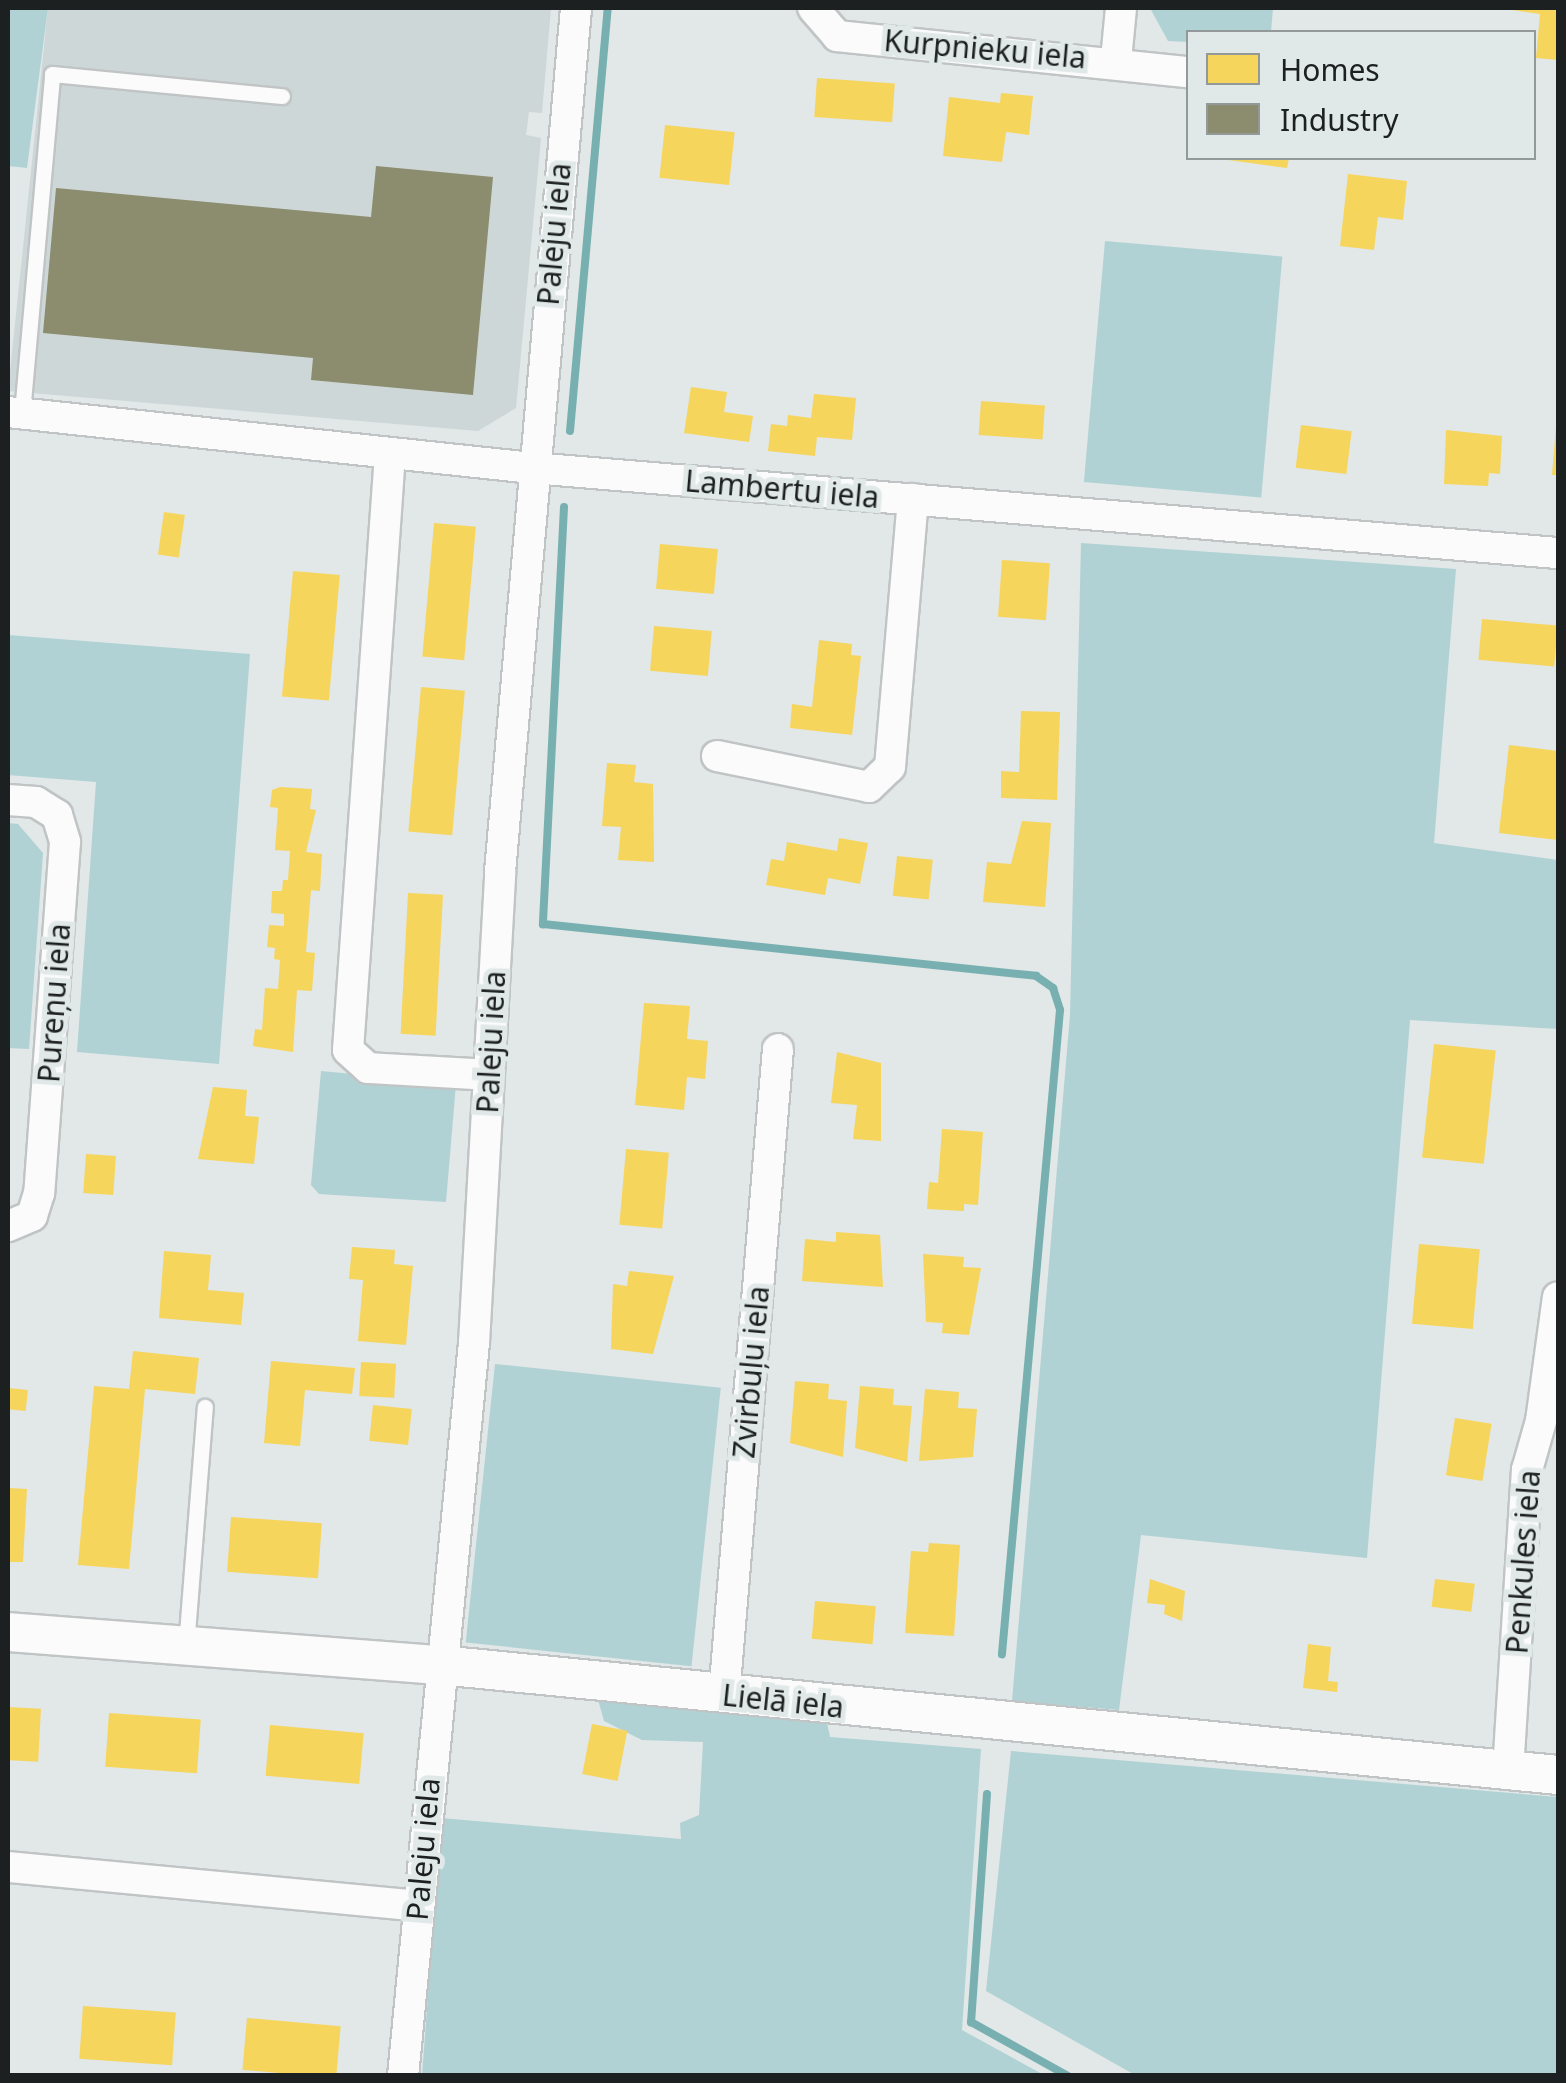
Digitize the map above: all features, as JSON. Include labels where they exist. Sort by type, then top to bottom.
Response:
[{"type":"street","name":"Paleju iela","points":[[403,2076],[474,1343],[532,468],[576,8]]},
{"type":"street","name":"Kurpnieku iela","points":[[814,8],[838,36],[1116,60],[1121,8]]},
{"type":"street","points":[[1116,60],[1186,72]]},
{"type":"street","name":"Lambertu iela","points":[[14,413],[532,468],[1558,553]]},
{"type":"street","points":[[390,454],[348,1050],[368,1068],[489,1076]]},
{"type":"street","points":[[717,756],[868,788],[890,768],[914,499]]},
{"type":"street","name":"Pureņu iela","points":[[8,800],[36,802],[57,815],[65,842],[40,1193],[32,1216],[8,1226]]},
{"type":"street","name":"Zvirbuļu iela","points":[[724,1696],[778,1049]]},
{"type":"street","name":"Penkules iela","points":[[1508,1771],[1527,1470],[1541,1421],[1558,1296]]},
{"type":"street","name":"Lielā iela","points":[[8,1632],[440,1665],[724,1696],[1558,1775]]},
{"type":"street","points":[[8,1867],[417,1906]]},
{"type":"lane","points":[[14,413],[52,74],[282,96]]},
{"type":"lane","points":[[186,1646],[205,1407]]},
{"type":"shaded area","points":[[8,8],[48,8],[27,168],[8,166]]},
{"type":"shaded area","points":[[48,8],[551,8],[542,113],[529,112],[526,135],[541,138],[516,408],[478,431],[8,391]]},
{"type":"shaded area","points":[[1150,8],[1273,8],[1271,30],[1186,30],[1186,42],[1168,41]]},
{"type":"shaded area","points":[[1105,241],[1282,257],[1261,498],[1084,482]]},
{"type":"shaded area","points":[[1081,543],[1456,569],[1434,843],[1558,860],[1558,1029],[1410,1020],[1367,1558],[1141,1535],[1119,1710],[1012,1701],[1070,1015]]},
{"type":"shaded area","points":[[8,635],[250,654],[219,1064],[77,1052],[96,782],[8,775]]},
{"type":"shaded area","points":[[8,823],[18,824],[43,853],[29,1049],[8,1048]]},
{"type":"shaded area","points":[[321,1071],[456,1084],[446,1202],[319,1194],[311,1185]]},
{"type":"shaded area","points":[[495,1364],[721,1388],[691,1666],[466,1642]]},
{"type":"shaded area","points":[[597,1696],[826,1718],[830,1737],[981,1749],[962,2030],[1044,2075],[422,2076],[441,1818],[681,1839],[680,1823],[699,1815],[703,1742],[642,1740],[604,1721]]},
{"type":"shaded area","points":[[1011,1751],[1558,1797],[1558,2075],[1135,2075],[986,1991]]},
{"type":"building: Homes","points":[[1499,8],[1558,8],[1558,60],[1536,58],[1540,14]]},
{"type":"building: Homes","points":[[817,78],[895,83],[892,122],[814,117]]},
{"type":"building: Homes","points":[[1001,93],[1033,96],[1029,135],[1006,132],[1002,162],[943,156],[949,97],[1000,103]]},
{"type":"building: Homes","points":[[665,125],[735,132],[729,185],[659,178]]},
{"type":"building: Homes","points":[[1229,160],[1289,160],[1287,168]]},
{"type":"building: Homes","points":[[1348,174],[1407,181],[1403,220],[1378,217],[1374,250],[1340,246]]},
{"type":"building: Homes","points":[[691,387],[727,392],[724,412],[753,416],[749,442],[684,433]]},
{"type":"building: Homes","points":[[814,394],[856,398],[852,440],[817,437],[815,456],[768,451],[771,424],[787,426],[788,415],[811,418]]},
{"type":"building: Homes","points":[[981,401],[1045,405],[1042,439],[979,435]]},
{"type":"building: Homes","points":[[1301,425],[1352,431],[1346,474],[1296,468]]},
{"type":"building: Homes","points":[[1556,427],[1558,475],[1552,475]]},
{"type":"building: Homes","points":[[1446,430],[1502,436],[1500,474],[1489,473],[1488,486],[1444,484]]},
{"type":"building: Homes","points":[[164,512],[185,515],[179,558],[158,555]]},
{"type":"building: Homes","points":[[434,523],[476,527],[464,660],[422,656]]},
{"type":"building: Homes","points":[[660,544],[718,549],[714,594],[656,589]]},
{"type":"building: Homes","points":[[1002,560],[1050,563],[1046,620],[998,617]]},
{"type":"building: Homes","points":[[293,571],[340,575],[329,701],[282,697]]},
{"type":"building: Homes","points":[[1482,619],[1558,626],[1554,666],[1478,660]]},
{"type":"building: Homes","points":[[654,626],[712,631],[708,676],[650,671]]},
{"type":"building: Homes","points":[[819,640],[852,644],[851,655],[861,656],[852,735],[790,728],[792,704],[812,707]]},
{"type":"building: Homes","points":[[421,687],[465,691],[452,835],[408,831]]},
{"type":"building: Homes","points":[[1021,711],[1060,712],[1057,800],[1001,798],[1001,771],[1019,772]]},
{"type":"building: Homes","points":[[1509,745],[1558,751],[1558,840],[1499,833]]},
{"type":"building: Homes","points":[[607,763],[636,765],[634,782],[653,784],[654,862],[618,860],[621,827],[602,826]]},
{"type":"building: Homes","points":[[312,789],[310,809],[316,810],[306,852],[322,854],[320,891],[311,890],[306,952],[315,953],[312,991],[297,990],[293,1052],[253,1046],[255,1029],[262,1030],[265,988],[278,989],[280,960],[274,959],[275,948],[267,947],[269,925],[284,926],[284,914],[271,913],[272,891],[282,891],[283,880],[288,880],[290,851],[275,850],[278,808],[270,807],[272,790]]},
{"type":"building: Homes","points":[[1022,821],[1051,823],[1045,907],[983,902],[987,862],[1011,864]]},
{"type":"building: Homes","points":[[839,838],[868,843],[860,884],[828,878],[825,895],[766,885],[771,859],[784,861],[787,842],[837,851]]},
{"type":"building: Homes","points":[[897,856],[933,860],[929,900],[893,896]]},
{"type":"building: Homes","points":[[408,893],[443,895],[436,1036],[401,1034]]},
{"type":"building: Homes","points":[[644,1003],[690,1006],[687,1039],[708,1041],[705,1079],[687,1077],[684,1110],[635,1105]]},
{"type":"building: Homes","points":[[1434,1044],[1496,1050],[1484,1164],[1422,1157]]},
{"type":"building: Homes","points":[[837,1052],[881,1063],[881,1141],[853,1139],[857,1105],[831,1103]]},
{"type":"building: Homes","points":[[213,1087],[247,1090],[245,1116],[259,1117],[254,1164],[198,1159]]},
{"type":"building: Homes","points":[[942,1129],[983,1132],[978,1205],[964,1204],[964,1211],[927,1209],[929,1182],[938,1183]]},
{"type":"building: Homes","points":[[626,1149],[669,1153],[662,1228],[619,1225]]},
{"type":"building: Homes","points":[[86,1154],[116,1156],[113,1195],[83,1193]]},
{"type":"building: Homes","points":[[836,1232],[880,1235],[883,1287],[802,1281],[805,1239],[836,1242]]},
{"type":"building: Homes","points":[[1419,1244],[1480,1249],[1473,1329],[1412,1324]]},
{"type":"building: Homes","points":[[352,1247],[395,1250],[394,1264],[413,1266],[406,1345],[358,1341],[363,1280],[349,1279]]},
{"type":"building: Homes","points":[[164,1251],[211,1255],[208,1290],[244,1293],[241,1325],[159,1318]]},
{"type":"building: Homes","points":[[923,1254],[964,1257],[963,1267],[981,1268],[969,1335],[942,1333],[943,1323],[926,1322]]},
{"type":"building: Homes","points":[[629,1271],[674,1276],[653,1354],[611,1349],[613,1284],[627,1286]]},
{"type":"building: Homes","points":[[133,1351],[199,1358],[195,1394],[145,1389],[129,1569],[78,1565],[94,1386],[129,1389]]},
{"type":"building: Homes","points":[[271,1361],[355,1368],[352,1394],[305,1390],[300,1446],[264,1443]]},
{"type":"building: Homes","points":[[361,1362],[396,1364],[394,1398],[359,1396]]},
{"type":"building: Homes","points":[[795,1381],[829,1384],[828,1399],[847,1401],[843,1457],[790,1443]]},
{"type":"building: Homes","points":[[860,1386],[894,1389],[893,1405],[912,1406],[907,1462],[855,1448]]},
{"type":"building: Homes","points":[[8,1388],[28,1390],[26,1411],[8,1409]]},
{"type":"building: Homes","points":[[925,1389],[959,1392],[958,1408],[977,1409],[973,1457],[919,1461]]},
{"type":"building: Homes","points":[[373,1405],[412,1409],[408,1445],[369,1441]]},
{"type":"building: Homes","points":[[1455,1418],[1492,1424],[1482,1481],[1446,1475]]},
{"type":"building: Homes","points":[[8,1488],[27,1489],[23,1562],[8,1562]]},
{"type":"building: Homes","points":[[231,1517],[322,1523],[318,1578],[227,1572]]},
{"type":"building: Homes","points":[[929,1543],[960,1545],[954,1636],[905,1633],[911,1551],[928,1552]]},
{"type":"building: Homes","points":[[1150,1579],[1185,1591],[1182,1621],[1164,1614],[1165,1605],[1147,1603]]},
{"type":"building: Homes","points":[[1435,1579],[1475,1584],[1471,1612],[1432,1607]]},
{"type":"building: Homes","points":[[815,1601],[876,1606],[872,1644],[812,1639]]},
{"type":"building: Homes","points":[[1308,1644],[1331,1647],[1328,1681],[1338,1682],[1337,1692],[1303,1688]]},
{"type":"building: Homes","points":[[8,1707],[41,1709],[38,1762],[8,1760]]},
{"type":"building: Homes","points":[[109,1713],[201,1719],[197,1773],[105,1767]]},
{"type":"building: Homes","points":[[592,1724],[627,1731],[618,1781],[582,1774]]},
{"type":"building: Homes","points":[[270,1725],[364,1733],[359,1784],[266,1776]]},
{"type":"building: Homes","points":[[83,2006],[176,2012],[172,2065],[79,2059]]},
{"type":"building: Homes","points":[[247,2018],[341,2026],[336,2076],[242,2070]]},
{"type":"building: Industry","points":[[376,166],[493,177],[473,395],[311,380],[313,358],[43,333],[56,188],[371,217]]},
{"type":"waterway","points":[[570,431],[608,8]]},
{"type":"waterway","points":[[564,507],[543,924],[1036,976],[1053,988],[1060,1010],[1002,1654]]},
{"type":"waterway","points":[[987,1794],[971,2022],[1068,2076]]}]
